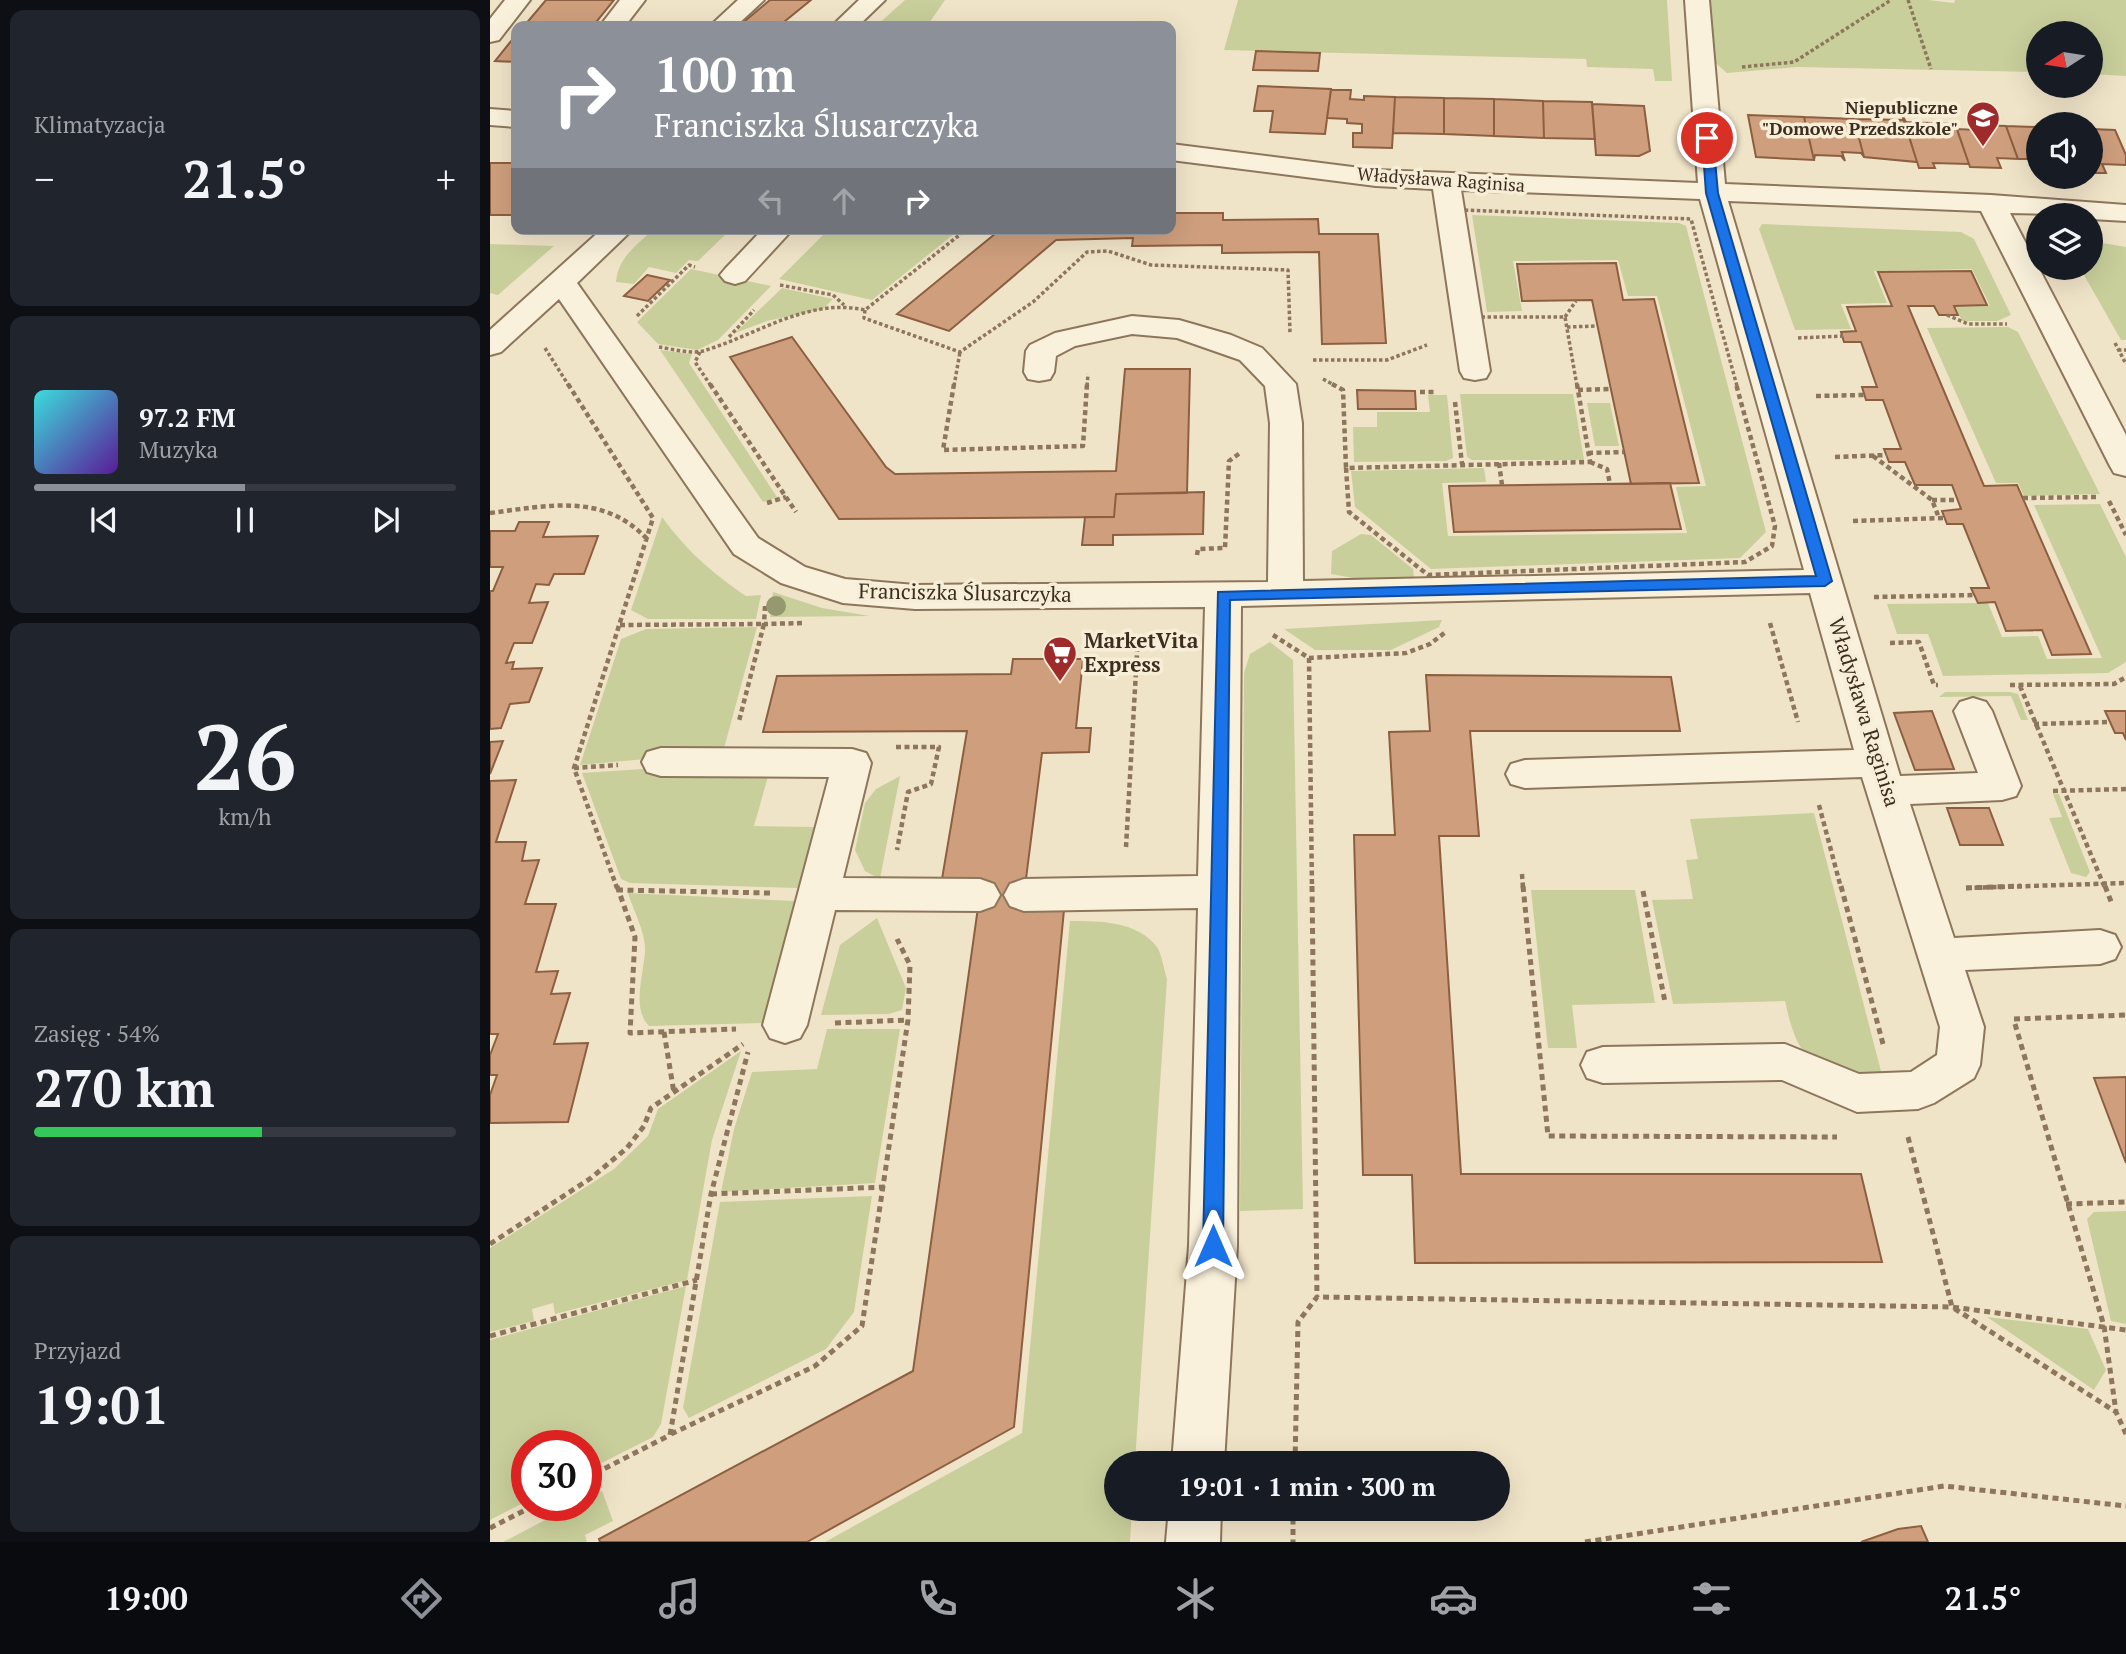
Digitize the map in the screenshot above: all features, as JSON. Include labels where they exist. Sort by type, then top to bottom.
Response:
[{"type":"street","points":[[490,35],[518,0]]},
{"type":"street","points":[[616,21],[633,0]]},
{"type":"street","points":[[728,21],[752,0]]},
{"type":"street","points":[[850,21],[873,0]]},
{"type":"street","name":"Władysława Raginisa","points":[[1696,0],[1712,193],[1882,777],[1962,1027],[1958,1065],[1918,1090],[1896,1091]]},
{"type":"street","name":"Władysława Raginisa","points":[[1176,153],[1376,178],[1991,203],[2126,213]]},
{"type":"street","points":[[1446,182],[1475,372]]},
{"type":"street","points":[[1991,203],[2126,466]]},
{"type":"street","points":[[490,346],[612,235]]},
{"type":"street","points":[[735,275],[773,235]]},
{"type":"street","name":"Franciszka Ślusarczyka","points":[[561,281],[746,546],[793,575],[843,591],[915,597],[1223,595],[1825,581]]},
{"type":"street","points":[[1038,372],[1041,351],[1075,337],[1132,325],[1179,329],[1220,341],[1251,354],[1280,383],[1286,423],[1285,594]]},
{"type":"street","points":[[1199,1451],[1213,1246],[1216,892],[1223,595]]},
{"type":"street","points":[[1525,774],[1882,777],[2002,786],[1973,711]]},
{"type":"street","points":[[660,762],[852,763],[785,1025]]},
{"type":"street","points":[[1024,895],[1216,892]]},
{"type":"street","points":[[820,894],[980,895]]},
{"type":"street","points":[[1940,955],[1994,953],[2109,932]]},
{"type":"street","points":[[1604,1065],[1785,1062],[1857,1093],[1896,1091]]},
{"type":"street","points":[[1193,1542],[1194,1521]]},
{"type":"path","points":[[1735,68],[1794,62],[1891,0]]},
{"type":"path","points":[[1908,0],[1931,69]]},
{"type":"path","points":[[1565,317],[1480,317],[1464,209],[1691,219],[1775,526],[1772,546],[1745,562],[1723,565],[1429,575],[1349,512],[1346,468],[1590,463],[1607,469],[1610,484]]},
{"type":"path","points":[[646,345],[700,352],[766,324],[844,306],[865,310],[958,235]]},
{"type":"path","points":[[778,285],[834,295],[844,306]]},
{"type":"path","points":[[1576,301],[1565,317],[1590,463]]},
{"type":"path","points":[[727,339],[761,303]]},
{"type":"path","points":[[1947,315],[1968,324],[2008,324]]},
{"type":"path","points":[[1567,327],[1597,326]]},
{"type":"path","points":[[1790,338],[1843,336]]},
{"type":"path","points":[[1305,360],[1387,360],[1434,342]]},
{"type":"path","points":[[545,348],[653,518],[573,768],[635,936],[630,1033],[742,1029]]},
{"type":"path","points":[[2118,350],[2126,350]]},
{"type":"path","points":[[700,352],[695,362],[796,512]]},
{"type":"path","points":[[960,352],[943,450],[1083,446],[1089,369]]},
{"type":"path","points":[[1578,390],[1611,389]]},
{"type":"path","points":[[1420,393],[1442,392]]},
{"type":"path","points":[[1453,392],[1462,464]]},
{"type":"path","points":[[1808,396],[1864,395]]},
{"type":"path","points":[[1588,453],[1624,452]]},
{"type":"path","points":[[1197,560],[1198,549],[1225,548],[1229,461],[1241,453]]},
{"type":"path","points":[[1827,457],[1887,455]]},
{"type":"path","points":[[1852,534],[1848,521],[1942,518],[1932,500],[1872,456]]},
{"type":"path","points":[[1499,463],[1502,485]]},
{"type":"path","points":[[761,505],[786,497]]},
{"type":"path","points":[[2023,498],[2107,497],[2126,535]]},
{"type":"path","points":[[1932,500],[1957,500]]},
{"type":"path","points":[[490,513],[565,505],[609,512],[625,518],[647,539]]},
{"type":"path","points":[[1869,584],[1877,609]]},
{"type":"path","points":[[1874,597],[1975,595]]},
{"type":"path","points":[[620,625],[806,623]]},
{"type":"path","points":[[728,762],[764,624]]},
{"type":"path","points":[[1275,636],[1309,658],[1406,653],[1430,644],[1447,633],[1451,624]]},
{"type":"path","points":[[1126,850],[1139,630]]},
{"type":"path","points":[[1885,631],[1889,643],[1919,642],[1934,685],[1946,685]]},
{"type":"path","points":[[1295,1451],[1298,1322],[1317,1297],[1309,658]]},
{"type":"path","points":[[2007,685],[2114,684],[2126,677]]},
{"type":"path","points":[[2020,685],[2104,884],[2109,932]]},
{"type":"path","points":[[2036,723],[2110,722]]},
{"type":"path","points":[[2053,791],[2126,789]]},
{"type":"path","points":[[602,1470],[815,1366],[862,1326],[903,1068],[910,965],[887,920],[887,896],[908,792]]},
{"type":"path","points":[[1960,888],[2126,883]]},
{"type":"path","points":[[617,890],[820,894]]},
{"type":"path","points":[[1643,891],[1665,1002]]},
{"type":"path","points":[[1994,953],[2104,1326],[2116,1412],[2126,1434]]},
{"type":"path","points":[[2014,1020],[2126,1016]]},
{"type":"path","points":[[664,1032],[674,1093]]},
{"type":"path","points":[[490,1244],[592,1178],[627,1148],[644,1126],[651,1108],[752,1037],[711,1194],[670,1435]]},
{"type":"path","points":[[1896,1091],[1952,1307],[2116,1412]]},
{"type":"path","points":[[711,1194],[885,1187]]},
{"type":"path","points":[[2066,1204],[2126,1202]]},
{"type":"path","points":[[490,1336],[697,1280]]},
{"type":"path","points":[[1317,1297],[1952,1307],[2126,1330]]},
{"type":"path","points":[[1585,1542],[1944,1486],[2126,1506]]},
{"type":"path","points":[[490,1528],[511,1517]]},
{"type":"path","points":[[1293,1521],[1293,1542]]},
{"type":"green space","points":[[905,0],[945,0],[930,21],[882,21]]},
{"type":"green space","points":[[1238,0],[1667,0],[1672,81],[1655,81],[1653,69],[1587,67],[1586,59],[1224,50]]},
{"type":"green space","points":[[1709,0],[1928,0],[1954,3],[1955,0],[2126,0],[2126,76],[2104,75],[2104,21],[2026,21],[2026,72],[1797,67],[1727,73],[1712,60]]},
{"type":"green space","points":[[1472,215],[1679,223],[1686,226],[1766,532],[1740,558],[1431,569],[1355,507],[1351,471],[1484,468],[1486,482],[1442,483],[1448,536],[1687,533],[1676,487],[1706,486],[1657,296],[1628,296],[1618,260],[1513,261],[1522,311],[1487,312]]},
{"type":"green space","points":[[1762,224],[1961,232],[1974,239],[2011,315],[1997,321],[1962,321],[1956,307],[1990,306],[1972,269],[1874,271],[1887,303],[1841,304],[1851,329],[1795,330],[1759,229]]},
{"type":"green space","points":[[647,235],[725,235],[698,261],[689,260],[676,273],[649,267],[634,284],[616,282],[620,265]]},
{"type":"green space","points":[[823,235],[953,235],[872,300],[779,279]]},
{"type":"green space","points":[[2103,243],[2126,247],[2126,340],[2121,340],[2087,280],[2103,280]]},
{"type":"green space","points":[[490,244],[554,246],[498,295],[490,293]]},
{"type":"green space","points":[[691,269],[771,286],[718,340],[697,350],[658,344],[637,322]]},
{"type":"green space","points":[[782,288],[833,299],[823,309],[767,321],[735,333]]},
{"type":"green space","points":[[2008,327],[2018,332],[2100,494],[2024,496],[2018,483],[1996,483],[1927,328]]},
{"type":"green space","points":[[660,350],[692,354],[689,363],[777,497],[763,502]]},
{"type":"green space","points":[[1460,394],[1573,394],[1584,460],[1472,460],[1467,457]]},
{"type":"green space","points":[[1428,395],[1447,395],[1453,458],[1446,461],[1354,462],[1353,427],[1377,427],[1377,412],[1430,412]]},
{"type":"green space","points":[[1587,403],[1610,403],[1619,446],[1595,446]]},
{"type":"green space","points":[[2100,504],[2126,557],[2126,662],[2108,673],[1943,676],[1928,634],[1897,634],[1887,604],[1988,603],[2002,637],[2038,636],[2047,659],[2102,658],[2034,505]]},
{"type":"green space","points":[[662,517],[690,550],[722,579],[746,596],[761,595],[756,619],[648,619],[631,610]]},
{"type":"green space","points":[[1361,534],[1371,535],[1413,569],[1414,577],[1359,579],[1331,574],[1332,551]]},
{"type":"green space","points":[[773,592],[822,608],[870,616],[770,617]]},
{"type":"green space","points":[[1442,620],[1439,627],[1391,650],[1315,650],[1284,629]]},
{"type":"green space","points":[[757,627],[723,752],[580,765],[621,639],[646,629]]},
{"type":"green space","points":[[1270,642],[1293,660],[1303,1209],[1240,1211],[1244,673],[1250,654]]},
{"type":"green space","points":[[1945,692],[2018,694],[2028,720],[2021,720],[2011,696],[1939,697]]},
{"type":"green space","points":[[658,768],[769,773],[754,826],[814,827],[799,888],[630,883],[621,879],[582,773]]},
{"type":"green space","points":[[900,776],[880,879],[865,871],[855,850],[865,803],[876,789]]},
{"type":"green space","points":[[2053,794],[2059,794],[2090,872],[2086,877],[2071,873],[2049,818],[2062,817]]},
{"type":"green space","points":[[1814,813],[1882,1075],[1841,1072],[1826,1069],[1814,1062],[1797,1040],[1785,1001],[1673,1004],[1652,900],[1693,899],[1686,860],[1698,859],[1690,819]]},
{"type":"green space","points":[[1531,890],[1635,890],[1655,1003],[1572,1005],[1577,1048],[1548,1048]]},
{"type":"green space","points":[[628,893],[795,901],[764,1023],[649,1026],[644,1019],[640,1000],[645,944]]},
{"type":"green space","points":[[877,918],[906,988],[902,1010],[889,1014],[821,1015],[840,945]]},
{"type":"green space","points":[[1070,921],[1117,924],[1149,938],[1162,958],[1167,979],[1136,1451],[1104,1451],[1104,1521],[1131,1521],[1130,1542],[825,1542],[1022,1433]]},
{"type":"green space","points":[[827,1029],[900,1029],[875,1183],[721,1192],[734,1129],[752,1072],[817,1069]]},
{"type":"green space","points":[[741,1051],[712,1140],[687,1280],[555,1314],[553,1303],[532,1309],[534,1321],[490,1332],[490,1248],[614,1169],[648,1136],[658,1109]]},
{"type":"green space","points":[[872,1196],[854,1312],[826,1349],[689,1418],[683,1408],[720,1202]]},
{"type":"green space","points":[[2126,1211],[2126,1324],[2111,1321],[2087,1219],[2094,1212]]},
{"type":"green space","points":[[686,1286],[661,1424],[653,1437],[602,1463],[602,1430],[511,1430],[511,1509],[490,1520],[490,1340]]},
{"type":"green space","points":[[1987,1317],[2088,1329],[2106,1370],[2094,1390]]},
{"type":"green space","points":[[602,1491],[613,1521],[585,1535],[587,1542],[503,1542],[543,1521],[602,1521]]},
{"type":"building","points":[[546,0],[614,0],[597,21],[528,21]]},
{"type":"building","points":[[770,0],[811,0],[785,21],[745,21]]},
{"type":"building","points":[[511,41],[511,62],[495,61]]},
{"type":"building","points":[[1256,51],[1320,53],[1318,71],[1253,70]]},
{"type":"building","points":[[1258,86],[1331,89],[1325,134],[1270,132],[1273,111],[1254,111]]},
{"type":"building","points":[[1331,90],[1351,90],[1350,99],[1364,100],[1364,96],[1395,97],[1392,148],[1353,147],[1353,133],[1362,133],[1362,124],[1347,123],[1347,119],[1327,118]]},
{"type":"building","points":[[1395,97],[1444,98],[1444,134],[1393,133]]},
{"type":"building","points":[[1444,98],[1494,99],[1494,136],[1444,134]]},
{"type":"building","points":[[1494,99],[1543,101],[1544,138],[1494,136]]},
{"type":"building","points":[[1543,101],[1592,102],[1595,139],[1544,138]]},
{"type":"building","points":[[1592,104],[1644,106],[1650,151],[1639,156],[1596,155]]},
{"type":"building","points":[[1748,115],[1804,117],[1814,160],[1756,157]]},
{"type":"building","points":[[1902,115],[1906,122],[1955,124],[1969,164],[1933,163],[1935,168],[1919,168]]},
{"type":"building","points":[[1804,117],[1854,119],[1864,157],[1861,153],[1842,152],[1845,161],[1841,156],[1815,155],[1814,160]]},
{"type":"building","points":[[1854,119],[1904,120],[1917,162],[1864,157]]},
{"type":"building","points":[[1975,125],[2006,126],[2018,159],[1997,158],[2001,168],[1970,167],[1957,129],[1977,130]]},
{"type":"building","points":[[2006,126],[2026,127],[2026,159],[2018,159]]},
{"type":"building","points":[[2103,130],[2115,130],[2126,155],[2126,165],[2103,164]]},
{"type":"building","points":[[490,163],[511,163],[511,215],[490,215]]},
{"type":"building","points":[[1176,213],[1223,213],[1223,220],[1318,219],[1319,234],[1378,234],[1386,343],[1322,344],[1319,252],[1222,253],[1222,245],[1132,246],[1133,238],[1056,240],[949,331],[897,314],[994,235],[1176,235]]},
{"type":"building","points":[[1616,263],[1623,300],[1654,299],[1699,483],[1631,484],[1592,300],[1522,301],[1517,264]]},
{"type":"building","points":[[1971,271],[1987,305],[1954,306],[1958,315],[1939,315],[1934,306],[1908,306],[1984,486],[2017,485],[2091,654],[2052,655],[2042,630],[2006,631],[1995,602],[1978,603],[1971,588],[1989,588],[1963,524],[1947,524],[1942,511],[1961,509],[1952,485],[1915,485],[1905,462],[1889,462],[1884,449],[1901,449],[1883,400],[1866,400],[1862,387],[1877,387],[1861,342],[1844,342],[1841,332],[1856,331],[1847,307],[1892,306],[1878,272]]},
{"type":"building","points":[[647,275],[670,280],[648,301],[624,296]]},
{"type":"building","points":[[792,337],[886,467],[895,474],[1116,471],[1125,369],[1190,369],[1187,493],[1116,494],[1114,517],[839,519],[730,357]]},
{"type":"building","points":[[1357,390],[1415,391],[1416,409],[1358,409]]},
{"type":"building","points":[[1670,483],[1681,529],[1454,532],[1449,486]]},
{"type":"building","points":[[1204,492],[1203,534],[1113,535],[1113,545],[1082,545],[1085,517],[1114,517],[1116,494]]},
{"type":"building","points":[[519,522],[549,522],[543,537],[598,536],[584,574],[554,574],[549,585],[536,584],[529,603],[548,602],[532,643],[514,643],[506,663],[514,662],[512,669],[542,668],[529,702],[510,704],[501,728],[490,729],[490,591],[493,591],[503,567],[490,567],[490,531],[515,531]]},
{"type":"building","points":[[1013,659],[1083,659],[1076,728],[1091,728],[1089,752],[1042,753],[1022,910],[1064,910],[1014,1427],[807,1542],[600,1542],[599,1539],[913,1371],[982,879],[942,879],[967,731],[763,732],[777,676],[1011,674]]},
{"type":"building","points":[[1426,675],[1671,677],[1680,731],[1470,731],[1479,836],[1439,836],[1461,1174],[1861,1174],[1882,1262],[1415,1263],[1412,1175],[1363,1175],[1354,835],[1395,835],[1389,732],[1430,731]]},
{"type":"building","points":[[1932,711],[1954,769],[1915,770],[1894,713]]},
{"type":"building","points":[[2105,711],[2126,711],[2126,740],[2123,733],[2115,733]]},
{"type":"building","points":[[503,741],[490,774],[490,742]]},
{"type":"building","points":[[516,780],[496,842],[526,842],[522,861],[539,860],[525,904],[556,904],[536,972],[558,971],[551,994],[570,993],[554,1044],[588,1043],[568,1122],[490,1123],[490,1095],[497,1075],[490,1075],[490,1055],[498,1034],[490,1034],[490,781]]},
{"type":"building","points":[[1947,808],[1989,808],[2003,845],[1960,845]]},
{"type":"building","points":[[2126,1077],[2126,1163],[2094,1078]]},
{"type":"building","points":[[1921,1526],[1928,1542],[1861,1542],[1898,1529]]},
{"type":"place","name":"Niepubliczne \"Domowe Przedszkole\"","points":[[1983,148]]},
{"type":"place","name":"MarketVita Express","points":[[1060,683]]},
{"type":"route","points":[[1213,1246],[1216,892],[1223,595],[1825,581],[1712,193],[1707,138]]}]
